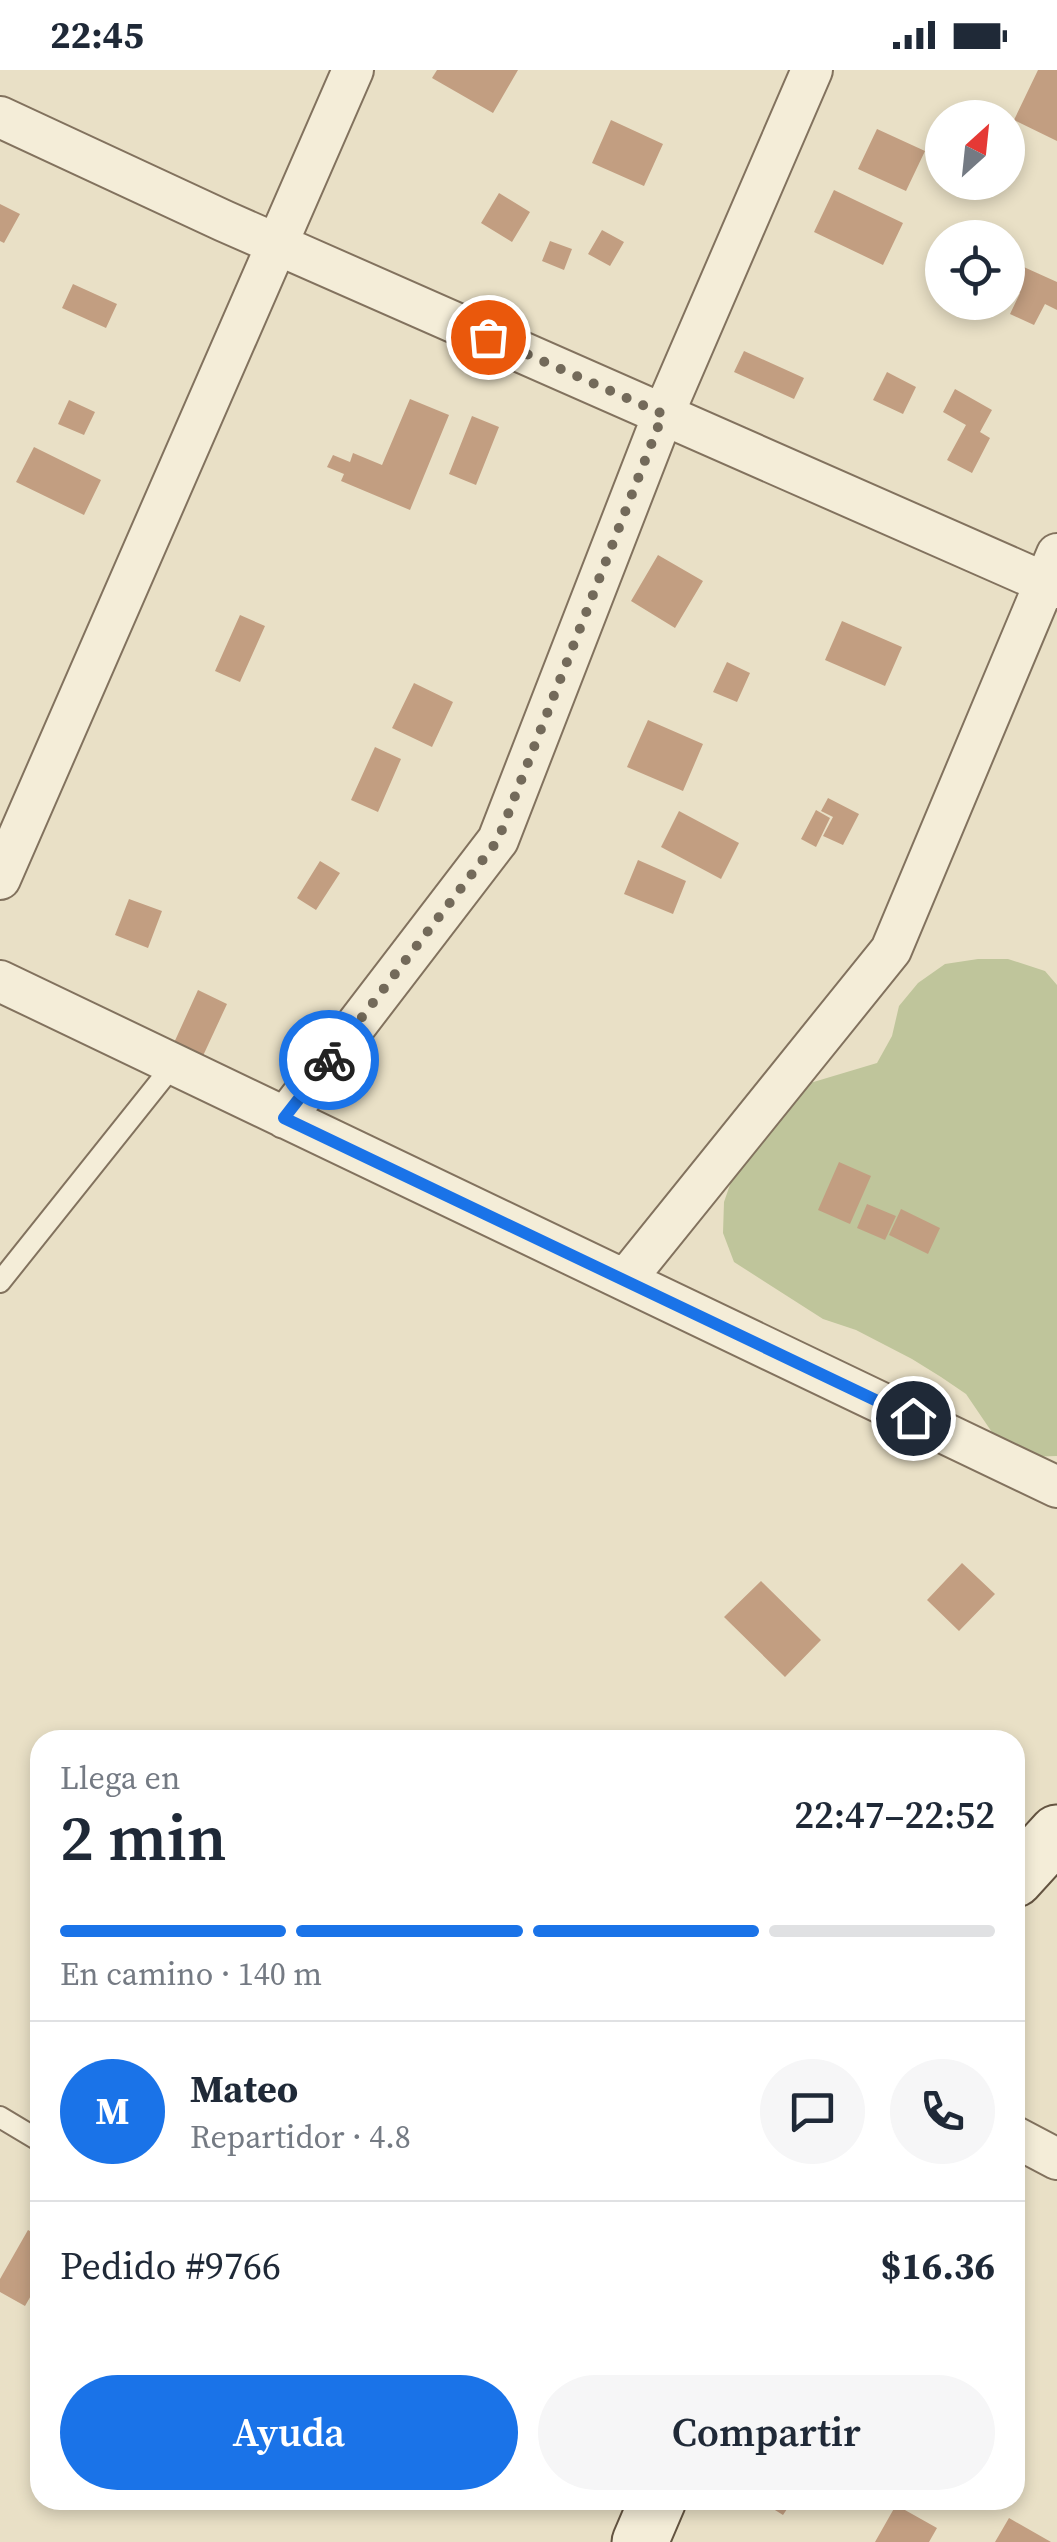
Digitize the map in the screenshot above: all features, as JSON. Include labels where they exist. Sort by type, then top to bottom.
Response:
[{"type":"street","points":[[0,880],[353,70]]},
{"type":"street","points":[[284,1118],[498,840],[663,414],[812,70]]},
{"type":"street","points":[[0,118],[663,414],[1053,575],[891,950],[625,1280]]},
{"type":"street","points":[[0,981],[1057,1487]]},
{"type":"street","points":[[1025,1868],[1057,1832]]},
{"type":"street","points":[[1025,2142],[1057,2159]]},
{"type":"street","points":[[640,2542],[654,2510]]},
{"type":"lane","points":[[0,1282],[174,1064]]},
{"type":"lane","points":[[0,2117],[30,2135]]},
{"type":"green space","points":[[1008,959],[1045,971],[1057,985],[1057,1456],[1026,1457],[1000,1444],[966,1394],[912,1359],[856,1330],[823,1319],[734,1262],[723,1233],[724,1202],[744,1144],[780,1092],[877,1063],[892,1036],[899,1006],[918,983],[945,964]]},
{"type":"building","points":[[437,70],[518,70],[493,113],[432,78]]},
{"type":"building","points":[[1038,70],[1057,70],[1057,141],[1025,125],[1024,100]]},
{"type":"building","points":[[611,120],[663,144],[644,186],[592,163]]},
{"type":"building","points":[[877,129],[925,151],[906,191],[858,169]]},
{"type":"building","points":[[834,190],[903,223],[883,265],[814,232]]},
{"type":"building","points":[[499,193],[530,212],[512,242],[481,223]]},
{"type":"building","points":[[0,204],[20,214],[4,243],[0,241]]},
{"type":"building","points":[[602,230],[624,242],[610,266],[588,254]]},
{"type":"building","points":[[550,241],[572,249],[564,270],[542,261]]},
{"type":"building","points":[[1025,268],[1057,282],[1057,310],[1045,304],[1034,325],[1023,320]]},
{"type":"building","points":[[73,284],[117,304],[106,328],[62,308]]},
{"type":"building","points":[[744,351],[804,378],[794,399],[734,372]]},
{"type":"building","points":[[887,372],[916,387],[903,414],[873,400]]},
{"type":"building","points":[[955,389],[992,410],[980,432],[990,438],[972,473],[947,460],[966,425],[943,412]]},
{"type":"building","points":[[410,399],[449,415],[410,510],[341,481],[344,474],[327,467],[333,455],[350,462],[353,453],[382,465]]},
{"type":"building","points":[[69,400],[95,412],[84,435],[58,424]]},
{"type":"building","points":[[472,416],[499,427],[476,485],[449,474]]},
{"type":"building","points":[[34,447],[101,480],[84,515],[16,482]]},
{"type":"building","points":[[658,555],[703,581],[675,628],[631,601]]},
{"type":"building","points":[[240,615],[265,626],[240,682],[215,671]]},
{"type":"building","points":[[842,621],[902,647],[885,686],[825,660]]},
{"type":"building","points":[[727,662],[750,673],[737,702],[713,692]]},
{"type":"building","points":[[414,683],[453,702],[432,747],[392,728]]},
{"type":"building","points":[[648,720],[703,744],[683,791],[627,767]]},
{"type":"building","points":[[375,747],[401,759],[378,812],[351,800]]},
{"type":"building","points":[[828,798],[859,814],[843,845],[823,836],[833,817],[821,811]]},
{"type":"building","points":[[816,810],[830,818],[816,847],[801,839]]},
{"type":"building","points":[[679,811],[739,843],[721,879],[661,847]]},
{"type":"building","points":[[638,860],[686,881],[673,914],[624,894]]},
{"type":"building","points":[[320,861],[340,873],[316,910],[297,898]]},
{"type":"building","points":[[129,899],[162,911],[148,948],[115,935]]},
{"type":"building","points":[[198,990],[227,1004],[202,1058],[173,1045]]},
{"type":"building","points":[[839,1162],[871,1176],[850,1224],[818,1210]]},
{"type":"building","points":[[867,1204],[896,1216],[885,1240],[857,1228]]},
{"type":"building","points":[[901,1209],[940,1228],[928,1254],[889,1235]]},
{"type":"building","points":[[962,1563],[995,1594],[959,1631],[927,1600]]},
{"type":"building","points":[[761,1581],[821,1640],[785,1677],[724,1617]]},
{"type":"building","points":[[30,2231],[30,2297],[25,2306],[0,2292],[0,2279]]},
{"type":"building","points":[[893,2510],[905,2510],[937,2528],[929,2542],[875,2542]]},
{"type":"building","points":[[1009,2518],[1051,2542],[995,2542]]},
{"type":"way so far","points":[[329,1060],[498,840],[663,414],[488,337]]},
{"type":"route","points":[[329,1060],[284,1118],[913,1418]]}]
